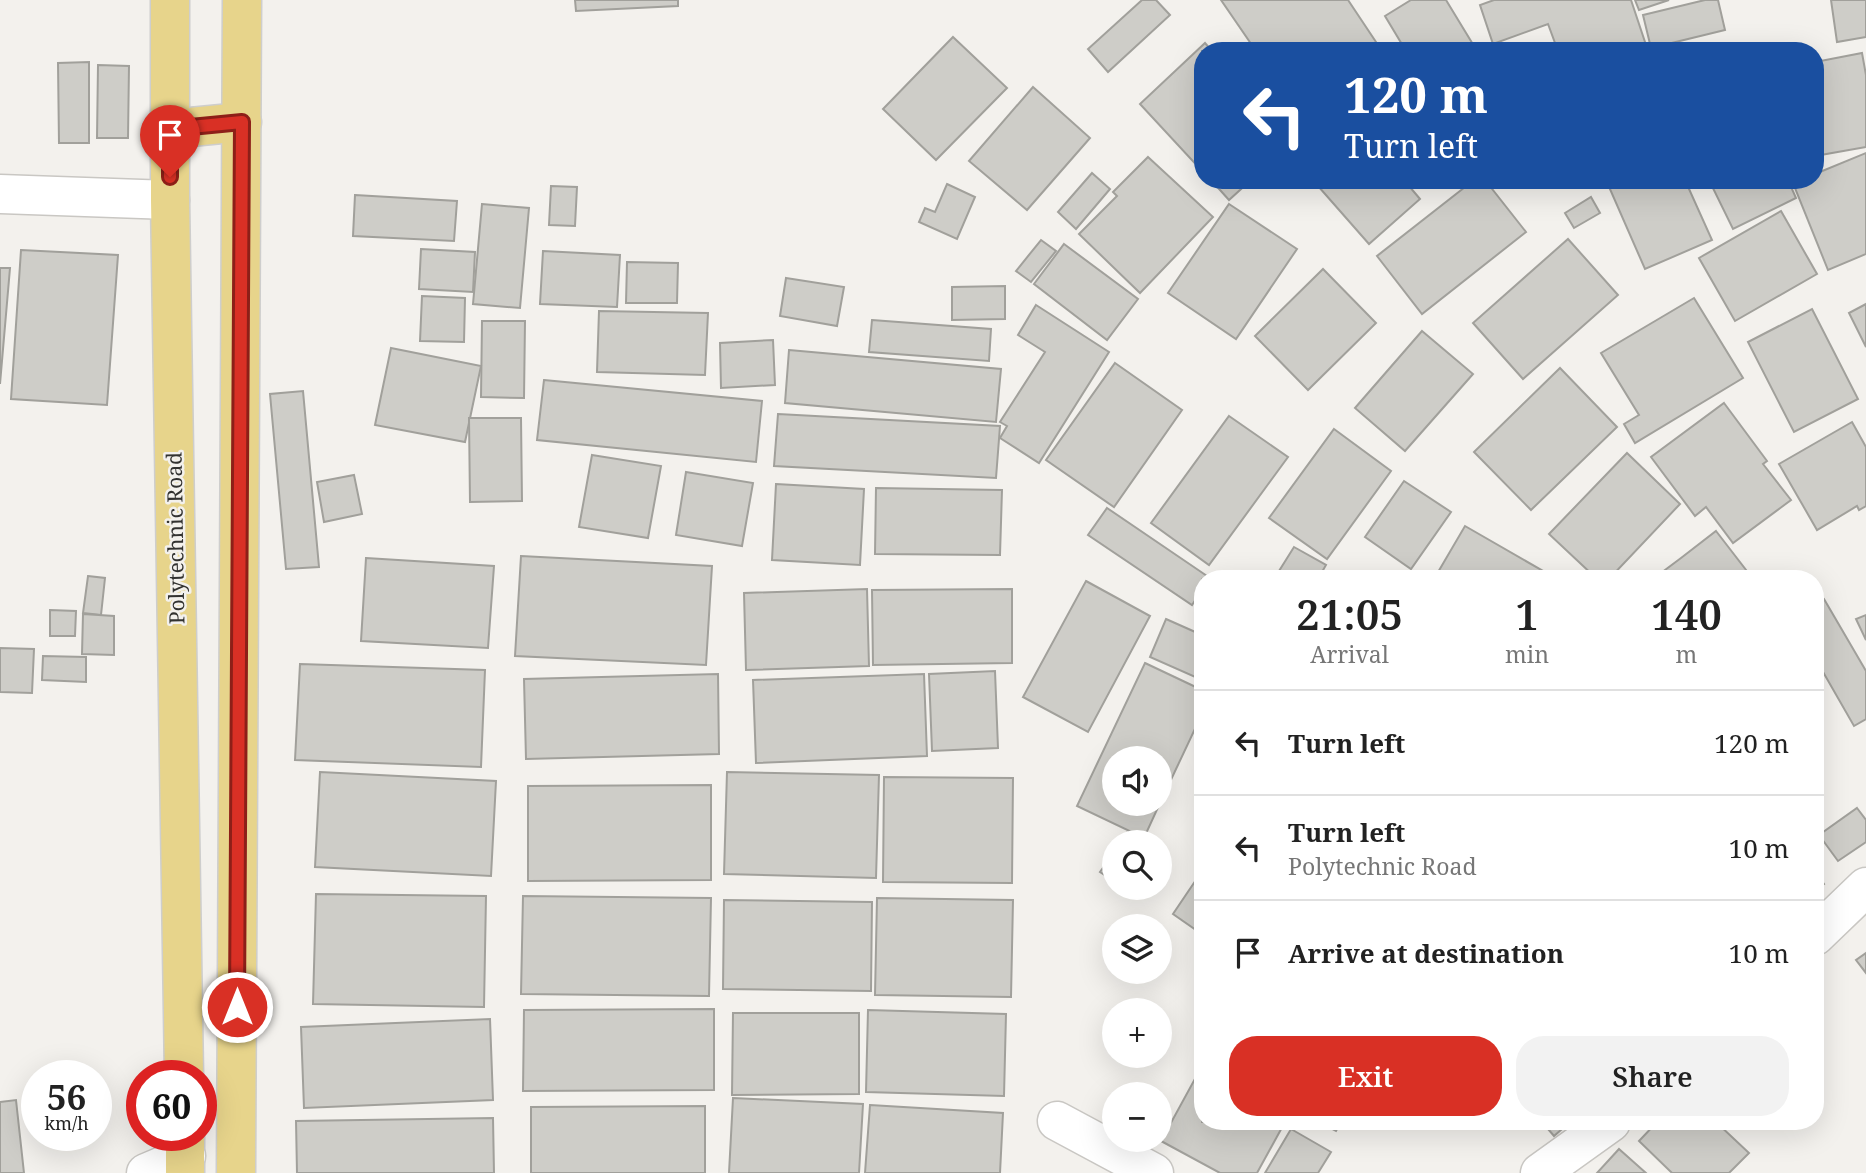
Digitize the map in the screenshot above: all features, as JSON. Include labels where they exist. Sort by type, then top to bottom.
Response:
[{"type":"main road","name":"Polytechnic Road","points":[[170,0],[170,200],[184,1060]]},
{"type":"main road","points":[[236,1173],[242,0]]},
{"type":"main road","points":[[170,129],[242,122]]},
{"type":"street","points":[[0,194],[170,200]]},
{"type":"street","points":[[1824,927],[1866,887]]},
{"type":"street","points":[[1057,1121],[1154,1173]]},
{"type":"street","points":[[1540,1173],[1600,1130]]},
{"type":"street","points":[[146,1173],[185,1155]]},
{"type":"building","points":[[575,0],[678,0],[678,6],[576,11]]},
{"type":"building","points":[[1142,0],[1156,0],[1170,15],[1108,72],[1088,49]]},
{"type":"building","points":[[1221,0],[1348,0],[1376,42],[1250,42]]},
{"type":"building","points":[[1411,0],[1446,0],[1472,42],[1401,42],[1385,16]]},
{"type":"building","points":[[1494,0],[1631,0],[1645,42],[1555,42],[1548,24],[1492,42],[1480,5]]},
{"type":"building","points":[[1635,0],[1669,0],[1639,10]]},
{"type":"building","points":[[1705,0],[1718,0],[1725,30],[1676,42],[1650,42],[1643,15]]},
{"type":"building","points":[[1831,0],[1866,0],[1866,37],[1837,42]]},
{"type":"building","points":[[953,37],[1007,88],[936,160],[883,109]]},
{"type":"building","points":[[1194,53],[1194,162],[1140,104]]},
{"type":"building","points":[[1862,53],[1866,75],[1866,147],[1824,154],[1824,60]]},
{"type":"building","points":[[89,62],[89,143],[59,143],[58,63]]},
{"type":"building","points":[[98,65],[129,66],[128,138],[97,138]]},
{"type":"building","points":[[1033,87],[1090,138],[1027,210],[969,161]]},
{"type":"building","points":[[1866,153],[1866,254],[1828,270],[1795,189],[1824,189],[1824,170]]},
{"type":"building","points":[[1148,157],[1213,217],[1140,293],[1079,234],[1117,196],[1113,192]]},
{"type":"building","points":[[1092,173],[1110,189],[1076,229],[1058,212]]},
{"type":"building","points":[[947,184],[975,197],[957,239],[919,222],[925,208],[935,212]]},
{"type":"building","points":[[551,186],[577,187],[575,226],[549,225]]},
{"type":"building","points":[[1219,189],[1241,189],[1229,200]]},
{"type":"building","points":[[1321,189],[1412,189],[1420,199],[1369,244]]},
{"type":"building","points":[[1463,189],[1492,189],[1526,232],[1422,314],[1377,256]]},
{"type":"building","points":[[1610,189],[1689,189],[1712,240],[1645,269]]},
{"type":"building","points":[[1713,189],[1792,189],[1796,198],[1733,229]]},
{"type":"building","points":[[355,195],[457,201],[454,241],[353,236]]},
{"type":"building","points":[[1591,197],[1600,213],[1574,228],[1565,213]]},
{"type":"building","points":[[482,204],[529,208],[520,308],[473,304]]},
{"type":"building","points":[[1229,204],[1297,249],[1236,339],[1168,293]]},
{"type":"building","points":[[1781,211],[1817,274],[1735,321],[1699,258]]},
{"type":"building","points":[[1568,239],[1618,295],[1523,379],[1473,323]]},
{"type":"building","points":[[1041,240],[1056,251],[1031,282],[1016,271]]},
{"type":"building","points":[[1064,244],[1138,299],[1107,340],[1034,284]]},
{"type":"building","points":[[421,249],[475,252],[473,292],[419,289]]},
{"type":"building","points":[[21,250],[118,255],[107,405],[11,399]]},
{"type":"building","points":[[543,251],[620,255],[617,307],[540,304]]},
{"type":"building","points":[[627,262],[678,263],[677,303],[626,303]]},
{"type":"building","points":[[0,268],[10,268],[0,384]]},
{"type":"building","points":[[1323,269],[1376,323],[1308,390],[1255,336]]},
{"type":"building","points":[[786,278],[844,287],[837,326],[780,316]]},
{"type":"building","points":[[1005,286],[1005,319],[952,320],[952,287]]},
{"type":"building","points":[[422,296],[465,298],[464,342],[420,341]]},
{"type":"building","points":[[1694,298],[1743,378],[1635,443],[1624,424],[1639,415],[1601,353]]},
{"type":"building","points":[[1866,304],[1866,347],[1849,313]]},
{"type":"building","points":[[1036,305],[1109,352],[1039,463],[1000,438],[1007,426],[1000,422],[1045,352],[1018,335]]},
{"type":"building","points":[[1812,309],[1858,399],[1794,432],[1748,342]]},
{"type":"building","points":[[599,311],[708,313],[705,375],[597,372]]},
{"type":"building","points":[[872,320],[991,329],[989,361],[869,352]]},
{"type":"building","points":[[482,321],[525,321],[524,398],[481,397]]},
{"type":"building","points":[[1422,331],[1473,374],[1405,451],[1355,408]]},
{"type":"building","points":[[773,340],[775,385],[721,388],[720,343]]},
{"type":"building","points":[[391,348],[481,366],[465,442],[375,425]]},
{"type":"building","points":[[789,350],[1001,369],[996,422],[785,403]]},
{"type":"building","points":[[1115,363],[1182,410],[1114,507],[1046,460]]},
{"type":"building","points":[[1560,368],[1617,427],[1531,510],[1474,452]]},
{"type":"building","points":[[544,380],[762,401],[756,462],[537,440]]},
{"type":"building","points":[[303,391],[319,567],[286,569],[270,394]]},
{"type":"building","points":[[1724,403],[1767,461],[1763,464],[1791,500],[1733,543],[1706,507],[1695,516],[1651,457]]},
{"type":"building","points":[[778,414],[1000,426],[996,478],[774,466]]},
{"type":"building","points":[[1229,416],[1288,457],[1209,565],[1151,523]]},
{"type":"building","points":[[469,418],[521,418],[522,501],[470,502]]},
{"type":"building","points":[[1852,422],[1866,447],[1866,506],[1859,510],[1857,506],[1817,530],[1779,464]]},
{"type":"building","points":[[1334,429],[1391,471],[1327,559],[1269,518]]},
{"type":"building","points":[[1627,453],[1680,504],[1618,570],[1587,570],[1549,534]]},
{"type":"building","points":[[592,455],[661,466],[648,538],[579,527]]},
{"type":"building","points":[[686,472],[753,483],[742,546],[676,535]]},
{"type":"building","points":[[354,475],[362,514],[324,522],[317,482]]},
{"type":"building","points":[[1404,481],[1451,512],[1411,569],[1365,537]]},
{"type":"building","points":[[776,484],[864,489],[860,565],[772,560]]},
{"type":"building","points":[[876,488],[1002,490],[1000,555],[875,554]]},
{"type":"building","points":[[1107,508],[1198,570],[1194,570],[1194,602],[1192,605],[1088,535]]},
{"type":"building","points":[[1465,526],[1541,570],[1439,570]]},
{"type":"building","points":[[1716,531],[1746,570],[1665,570]]},
{"type":"building","points":[[1294,547],[1326,565],[1323,570],[1280,570]]},
{"type":"building","points":[[521,556],[712,566],[706,665],[515,656]]},
{"type":"building","points":[[366,558],[494,566],[488,648],[361,641]]},
{"type":"building","points":[[88,576],[105,578],[101,615],[83,613]]},
{"type":"building","points":[[1086,581],[1150,616],[1088,732],[1023,697]]},
{"type":"building","points":[[867,589],[869,666],[746,670],[744,593]]},
{"type":"building","points":[[1012,589],[1012,663],[873,665],[872,590]]},
{"type":"building","points":[[1824,599],[1866,671],[1866,719],[1854,726],[1824,674]]},
{"type":"building","points":[[50,610],[76,611],[75,636],[50,636]]},
{"type":"building","points":[[83,614],[114,616],[114,655],[82,654]]},
{"type":"building","points":[[1866,615],[1866,640],[1856,619]]},
{"type":"building","points":[[1166,619],[1194,631],[1194,676],[1150,657]]},
{"type":"building","points":[[0,648],[34,649],[32,693],[0,692]]},
{"type":"building","points":[[43,656],[86,657],[86,682],[42,680]]},
{"type":"building","points":[[1145,663],[1194,686],[1194,731],[1172,778],[1172,746],[1106,746]]},
{"type":"building","points":[[300,664],[485,670],[481,767],[295,760]]},
{"type":"building","points":[[995,671],[998,748],[932,751],[929,674]]},
{"type":"building","points":[[718,674],[719,754],[526,759],[524,679]]},
{"type":"building","points":[[924,674],[927,756],[756,763],[753,680]]},
{"type":"building","points":[[1102,753],[1102,816],[1154,816],[1148,830],[1127,830],[1077,806]]},
{"type":"building","points":[[320,772],[496,781],[491,876],[315,867]]},
{"type":"building","points":[[727,772],[879,775],[876,878],[724,874]]},
{"type":"building","points":[[884,777],[1013,778],[1012,883],[883,882]]},
{"type":"building","points":[[711,785],[711,880],[528,881],[528,786]]},
{"type":"building","points":[[1857,808],[1866,820],[1866,842],[1838,861],[1824,842],[1824,831]]},
{"type":"building","points":[[1194,883],[1194,929],[1173,914]]},
{"type":"building","points":[[316,894],[486,896],[484,1007],[313,1004]]},
{"type":"building","points":[[523,896],[711,898],[709,996],[521,994]]},
{"type":"building","points":[[877,898],[1013,900],[1011,997],[875,995]]},
{"type":"building","points":[[724,900],[872,902],[871,991],[723,989]]},
{"type":"building","points":[[1866,953],[1866,973],[1856,960]]},
{"type":"building","points":[[714,1009],[714,1090],[523,1091],[524,1010]]},
{"type":"building","points":[[868,1010],[1006,1014],[1004,1096],[866,1092]]},
{"type":"building","points":[[733,1013],[859,1013],[859,1094],[732,1095]]},
{"type":"building","points":[[490,1019],[493,1100],[304,1108],[301,1027]]},
{"type":"building","points":[[1194,1081],[1194,1130],[1281,1130],[1257,1173],[1220,1173],[1172,1147],[1172,1121]]},
{"type":"building","points":[[733,1098],[863,1104],[859,1173],[729,1173]]},
{"type":"building","points":[[16,1100],[24,1173],[0,1173],[0,1102]]},
{"type":"building","points":[[870,1105],[1003,1113],[1000,1173],[865,1173]]},
{"type":"building","points":[[705,1106],[705,1173],[531,1173],[531,1107]]},
{"type":"building","points":[[493,1118],[494,1173],[297,1173],[296,1121]]},
{"type":"building","points":[[1290,1130],[1331,1152],[1318,1173],[1265,1173]]},
{"type":"building","points":[[1549,1130],[1561,1130],[1554,1136]]},
{"type":"building","points":[[1649,1130],[1725,1130],[1749,1153],[1729,1173],[1672,1173],[1639,1141]]},
{"type":"building","points":[[1619,1149],[1646,1173],[1597,1173]]},
{"type":"route","points":[[170,177],[170,129],[242,122],[237,1007]]}]
